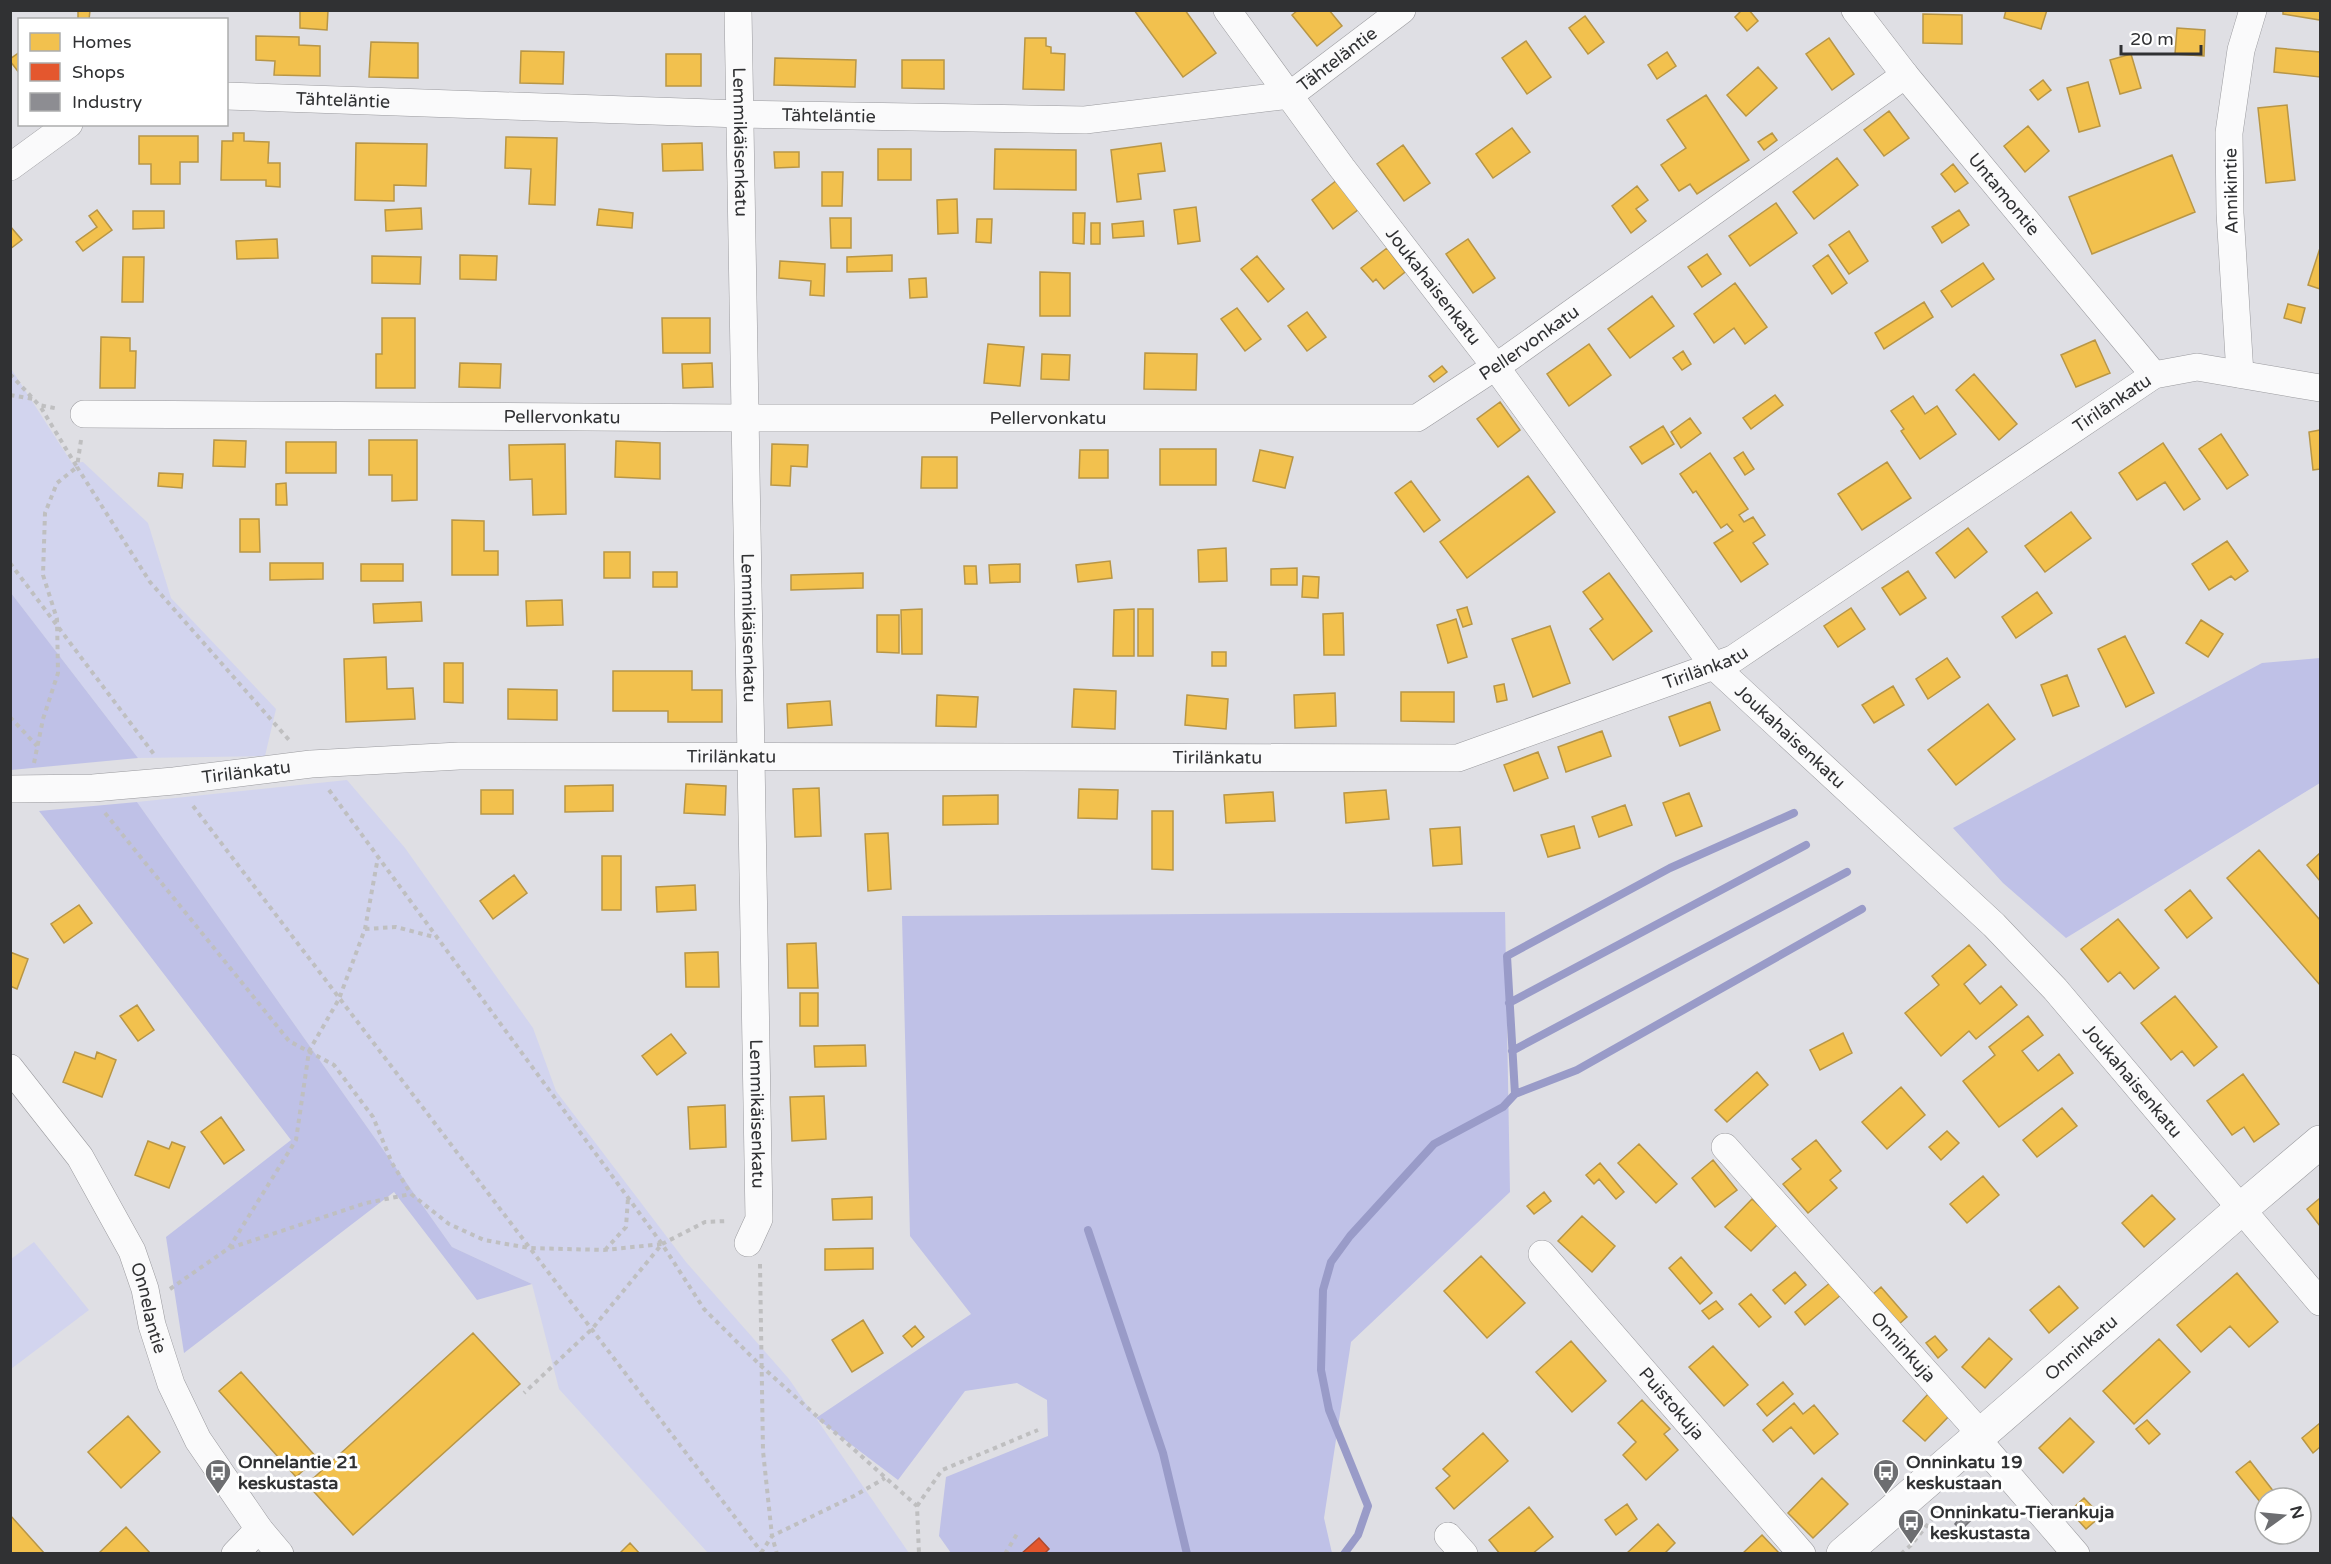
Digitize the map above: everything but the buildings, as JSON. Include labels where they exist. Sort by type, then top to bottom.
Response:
[{"type":"street","name":"Lemmikäisenkatu","points":[[738,10],[751,756],[754,1231]]},
{"type":"street","name":"Joukahaisenkatu","points":[[1227,10],[1342,168],[1495,366],[1713,665],[1994,925],[2055,989],[2275,1246],[2320,1302]]},
{"type":"street","name":"Tähteläntie","points":[[228,96],[740,114],[1085,120],[1290,95],[1402,10]]},
{"type":"street","name":"Untamontie","points":[[1855,10],[1905,75],[2154,375]]},
{"type":"street","name":"Annikintie","points":[[2241,374],[2230,213],[2229,133],[2241,50],[2253,10]]},
{"type":"street","name":"Pellervonkatu","points":[[84,414],[745,418],[1417,418],[1495,366],[1905,75]]},
{"type":"street","points":[[10,167],[66,126]]},
{"type":"street","name":"Tirilänkatu","points":[[19,789],[82,788],[174,781],[310,764],[459,756],[1458,758],[1733,659],[2154,375],[2197,367],[2320,388]]},
{"type":"street","name":"Onnelantie","points":[[10,1068],[80,1157],[132,1251],[171,1384],[198,1440],[259,1529],[280,1554]]},
{"type":"street","name":"Onninkatu","points":[[1842,1554],[2320,1142]]},
{"type":"street","name":"Onninkuja","points":[[1725,1147],[1971,1423],[1977,1439],[2076,1554]]},
{"type":"street","name":"Puistokuja","points":[[1542,1254],[1802,1554]]},
{"type":"street","points":[[236,1554],[259,1529]]},
{"type":"path","points":[[10,374],[39,405],[150,582],[310,764],[662,1244],[705,1309],[761,1366],[917,1506]]},
{"type":"path","points":[[10,395],[34,399]]},
{"type":"path","points":[[19,789],[37,746],[58,673],[57,619],[43,575],[45,513],[57,483],[77,467],[84,414],[39,405]]},
{"type":"path","points":[[10,563],[761,1553],[772,1536],[854,1496],[885,1478]]},
{"type":"path","points":[[10,717],[37,746]]},
{"type":"path","points":[[82,788],[125,837],[289,1041],[334,1065],[373,1117],[392,1163],[411,1194],[449,1224],[484,1240],[529,1248],[604,1250],[662,1244],[705,1222],[754,1231],[763,1451],[772,1536],[777,1554]]},
{"type":"path","points":[[229,1248],[296,1140],[309,1052],[339,999],[365,929],[378,856]]},
{"type":"path","points":[[365,929],[396,927],[438,938]]},
{"type":"path","points":[[148,1305],[229,1248],[366,1203],[411,1194]]},
{"type":"path","points":[[604,1250],[626,1227],[628,1198]]},
{"type":"path","points":[[524,1393],[592,1329],[662,1244]]},
{"type":"path","points":[[919,1554],[917,1506],[942,1470],[1038,1430]]},
{"type":"path","points":[[1005,1554],[1017,1534]]},
{"type":"shaded area","points":[[10,367],[72,463],[83,462],[148,523],[171,598],[276,709],[265,756],[138,758],[11,593]]},
{"type":"shaded area","points":[[11,593],[138,758],[11,770]]},
{"type":"shaded area","points":[[2320,658],[2320,783],[2066,938],[2003,883],[1953,828],[2262,663]]},
{"type":"shaded area","points":[[347,780],[405,848],[533,1028],[556,1091],[686,1262],[789,1379],[909,1553],[708,1553],[559,1389],[532,1284],[452,1247],[137,802]]},
{"type":"shaded area","points":[[137,802],[452,1247],[532,1284],[477,1300],[394,1192],[184,1353],[166,1237],[291,1140],[39,811]]},
{"type":"shaded area","points":[[1505,912],[1510,1192],[1351,1342],[1324,1518],[1332,1553],[951,1553],[939,1536],[946,1477],[1048,1436],[1047,1400],[1017,1383],[965,1391],[898,1480],[816,1418],[971,1314],[910,1236],[902,916]]},
{"type":"shaded area","points":[[34,1242],[89,1310],[11,1369],[11,1259]]},
{"type":"waterway","points":[[1515,1094],[1507,956],[1670,868],[1794,813]]},
{"type":"waterway","points":[[1509,1003],[1806,845]]},
{"type":"waterway","points":[[1512,1051],[1847,872]]},
{"type":"waterway","points":[[1344,1554],[1358,1535],[1368,1506],[1329,1410],[1321,1370],[1323,1290],[1331,1262],[1350,1236],[1434,1144],[1503,1107],[1515,1094],[1577,1070],[1862,909]]},
{"type":"waterway","points":[[1088,1230],[1163,1453],[1187,1554]]},
{"type":"place","name":"Onnelantie 21 keskustasta","points":[[218,1495]]},
{"type":"place","name":"Onninkatu 19 keskustaan","points":[[1886,1495]]},
{"type":"place","name":"Onninkatu-Tierankuja keskustasta","points":[[1911,1545]]}]
